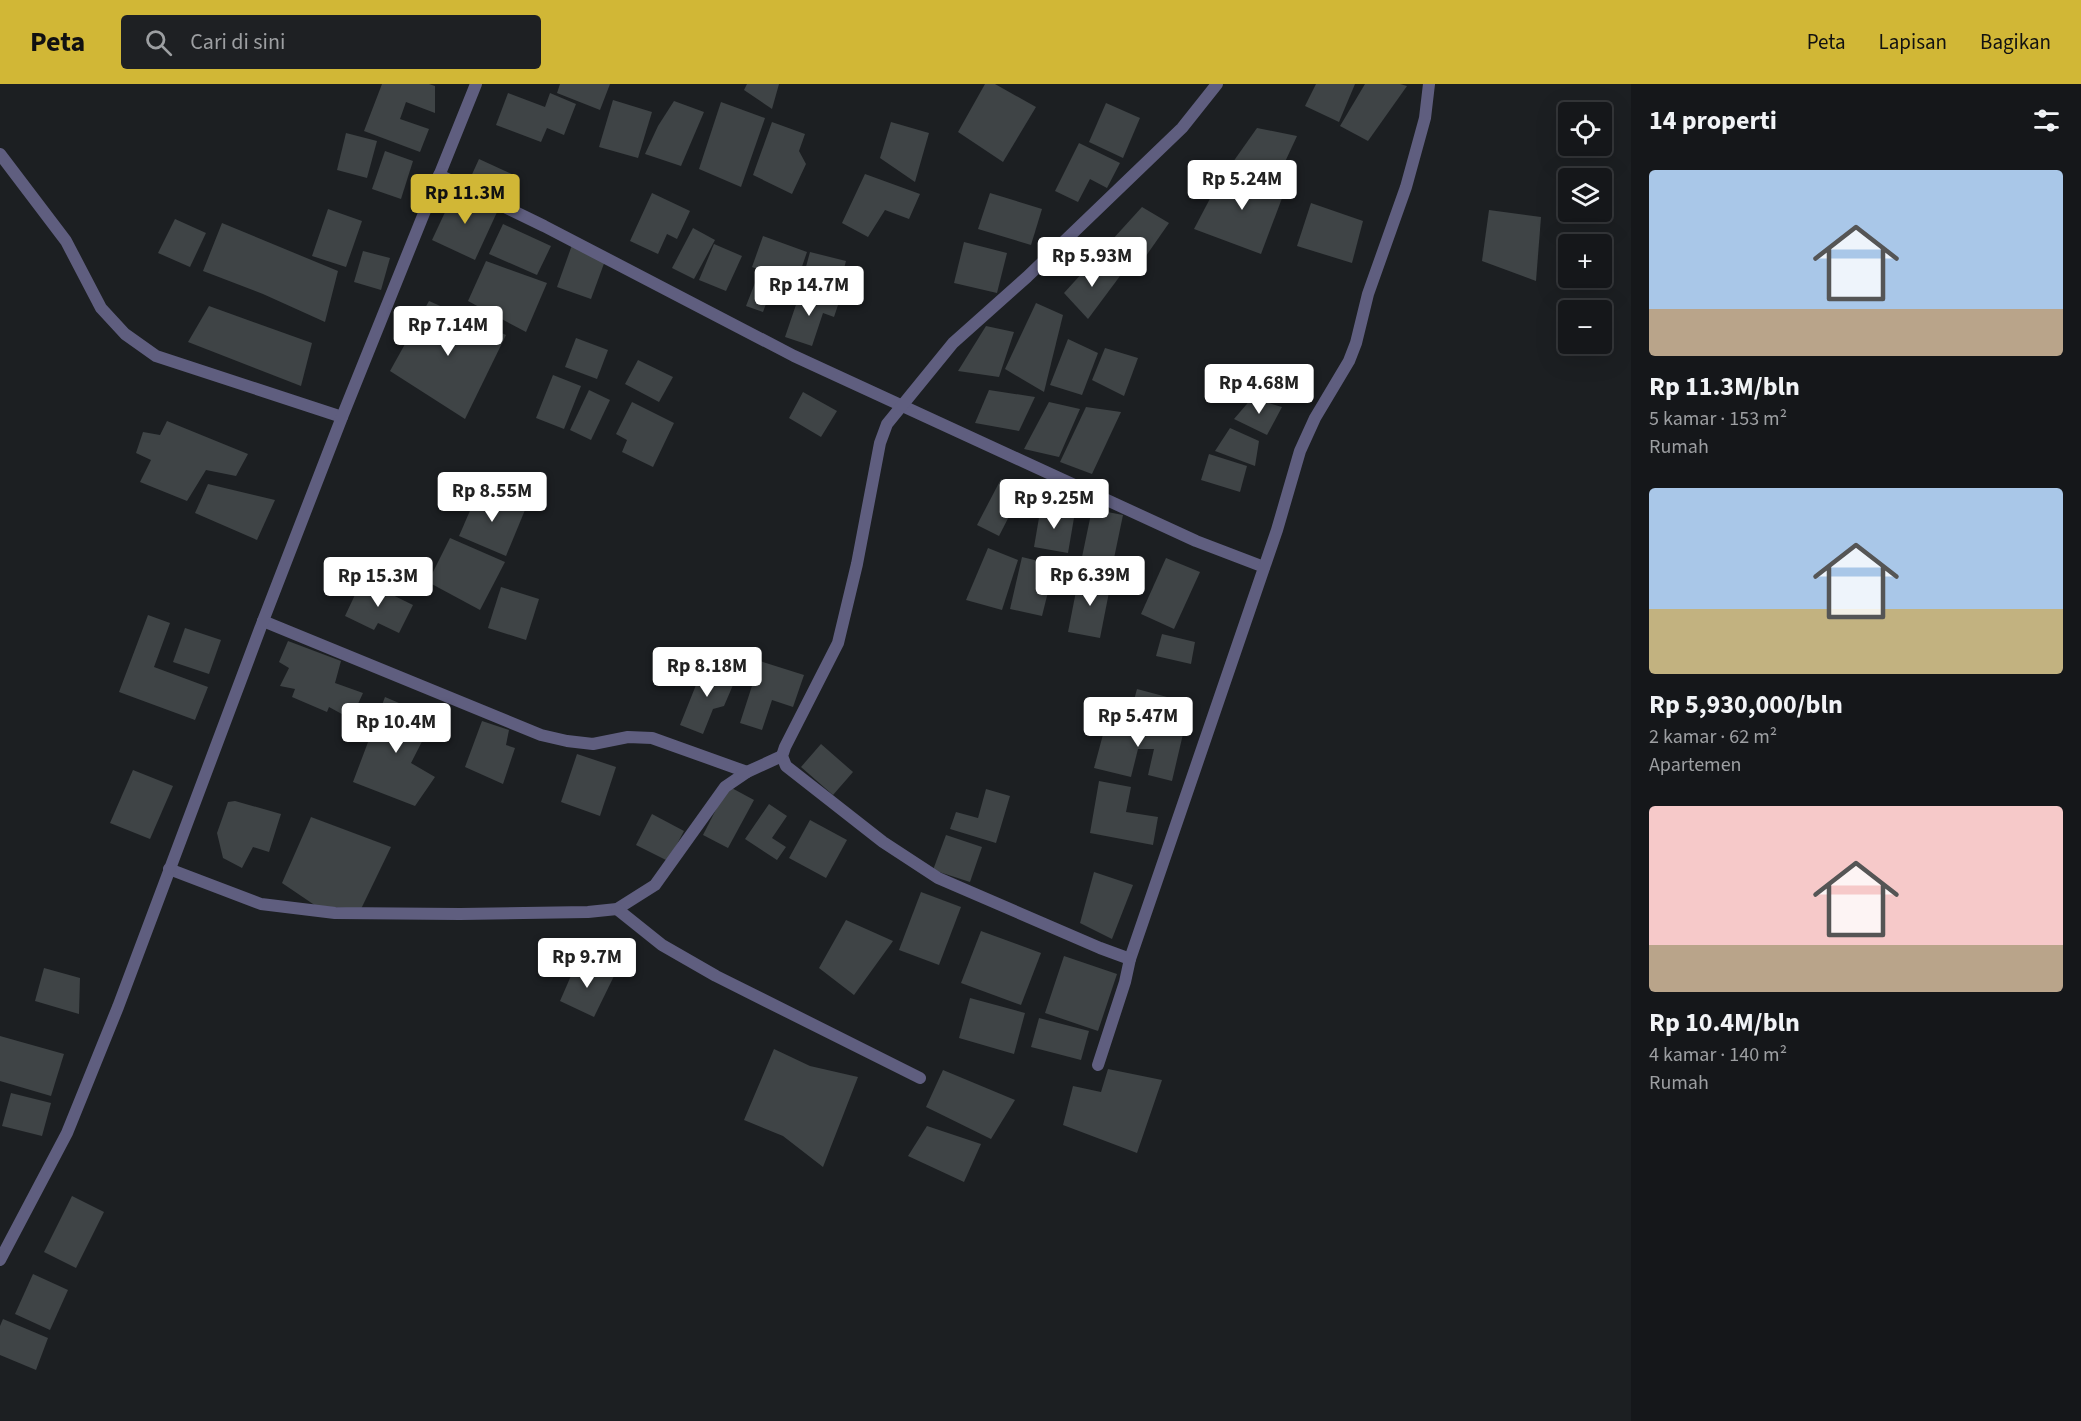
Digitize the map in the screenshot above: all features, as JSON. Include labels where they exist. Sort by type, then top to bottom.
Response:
[{"type":"street","points":[[0,1260],[67,1133],[342,417],[476,84]]},
{"type":"street","points":[[1130,959],[938,878],[883,842],[808,785],[786,766],[782,756],[838,643],[857,564],[880,443],[887,424],[953,343],[1027,277],[1182,128],[1216,84]]},
{"type":"street","points":[[1098,1065],[1125,982],[1130,959],[1264,567],[1300,451],[1315,418],[1349,361],[1356,343],[1368,294],[1406,187],[1425,118],[1429,84]]},
{"type":"street","points":[[0,154],[66,242],[101,308],[125,334],[156,356],[342,417]]},
{"type":"street","points":[[439,175],[544,226],[794,356],[1196,541],[1264,567]]},
{"type":"street","points":[[263,621],[541,735],[593,744],[628,737],[652,738],[747,772]]},
{"type":"street","points":[[169,869],[261,904],[335,913],[460,914],[588,912],[617,909],[655,885],[725,787],[747,772],[782,756]]},
{"type":"street","points":[[617,909],[662,945],[716,976],[920,1078]]},
{"type":"building","points":[[382,84],[435,86],[435,113],[406,102],[400,119],[429,129],[420,152],[364,131]]},
{"type":"building","points":[[560,84],[610,84],[600,110],[557,93]]},
{"type":"building","points":[[747,84],[779,84],[772,109],[744,90]]},
{"type":"building","points":[[985,84],[995,84],[1036,107],[1003,162],[958,132]]},
{"type":"building","points":[[1316,84],[1355,84],[1339,122],[1305,106]]},
{"type":"building","points":[[1365,84],[1407,86],[1368,141],[1340,126]]},
{"type":"building","points":[[508,93],[545,107],[550,93],[576,104],[564,135],[547,128],[541,142],[496,125]]},
{"type":"building","points":[[613,100],[652,112],[638,158],[599,147]]},
{"type":"building","points":[[674,101],[704,112],[681,166],[645,154],[658,126]]},
{"type":"building","points":[[721,102],[765,118],[741,187],[699,169]]},
{"type":"building","points":[[1106,103],[1140,118],[1123,158],[1089,142]]},
{"type":"building","points":[[772,122],[805,134],[799,151],[806,164],[792,194],[753,175]]},
{"type":"building","points":[[891,122],[929,133],[915,182],[880,158]]},
{"type":"building","points":[[1257,128],[1297,136],[1278,177],[1233,162]]},
{"type":"building","points":[[346,133],[377,141],[367,178],[337,170]]},
{"type":"building","points":[[1079,143],[1120,163],[1107,188],[1090,179],[1078,202],[1055,191]]},
{"type":"building","points":[[385,151],[413,161],[401,199],[372,189]]},
{"type":"building","points":[[479,159],[514,175],[504,197],[469,181]]},
{"type":"building","points":[[1224,172],[1287,185],[1261,254],[1194,229]]},
{"type":"building","points":[[865,174],[920,194],[909,219],[885,210],[868,237],[842,223]]},
{"type":"building","points":[[455,191],[498,210],[475,260],[432,240]]},
{"type":"building","points":[[652,193],[690,211],[677,239],[667,234],[658,254],[630,241]]},
{"type":"building","points":[[990,193],[1042,209],[1031,245],[978,229]]},
{"type":"building","points":[[1311,203],[1363,221],[1352,263],[1297,246]]},
{"type":"building","points":[[1142,207],[1169,223],[1139,266],[1102,251]]},
{"type":"building","points":[[328,209],[362,221],[346,267],[312,256]]},
{"type":"building","points":[[1489,210],[1541,217],[1536,281],[1482,261]]},
{"type":"building","points":[[175,219],[206,233],[190,267],[158,253]]},
{"type":"building","points":[[222,223],[338,271],[325,322],[263,294],[203,271]]},
{"type":"building","points":[[503,224],[551,246],[537,275],[489,254]]},
{"type":"building","points":[[693,228],[715,240],[694,279],[672,268]]},
{"type":"building","points":[[763,236],[807,252],[796,284],[776,277],[763,312],[746,306],[760,270],[752,267]]},
{"type":"building","points":[[964,242],[1007,253],[997,293],[954,283]]},
{"type":"building","points":[[714,244],[742,256],[726,291],[699,280]]},
{"type":"building","points":[[572,245],[606,258],[591,299],[557,287]]},
{"type":"building","points":[[363,251],[390,258],[381,290],[354,282]]},
{"type":"building","points":[[810,252],[846,261],[837,294],[801,285]]},
{"type":"building","points":[[1094,260],[1120,276],[1088,319],[1064,293]]},
{"type":"building","points":[[486,261],[547,283],[526,332],[468,301]]},
{"type":"building","points":[[801,290],[839,302],[834,317],[823,313],[812,346],[785,337]]},
{"type":"building","points":[[429,301],[506,335],[465,419],[390,371]]},
{"type":"building","points":[[1036,303],[1063,315],[1044,392],[1005,369]]},
{"type":"building","points":[[209,306],[312,343],[301,386],[188,342]]},
{"type":"building","points":[[986,326],[1014,332],[999,377],[958,371]]},
{"type":"building","points":[[576,338],[608,350],[597,379],[565,367]]},
{"type":"building","points":[[1068,339],[1098,353],[1082,395],[1050,385]]},
{"type":"building","points":[[1105,348],[1138,358],[1124,396],[1092,380]]},
{"type":"building","points":[[638,360],[673,377],[659,402],[625,384]]},
{"type":"building","points":[[553,375],[581,386],[564,429],[536,418]]},
{"type":"building","points":[[589,390],[610,400],[591,440],[570,430]]},
{"type":"building","points":[[989,390],[1035,397],[1019,431],[975,423]]},
{"type":"building","points":[[803,392],[837,411],[821,437],[789,418]]},
{"type":"building","points":[[1252,398],[1282,407],[1267,435],[1234,419]]},
{"type":"building","points":[[632,402],[674,423],[653,467],[622,452],[627,440],[616,434]]},
{"type":"building","points":[[1049,402],[1080,409],[1059,457],[1024,449]]},
{"type":"building","points":[[1086,407],[1121,412],[1092,474],[1060,462]]},
{"type":"building","points":[[167,421],[248,454],[236,476],[206,470],[187,501],[140,482],[151,460],[136,453],[143,432],[160,435]]},
{"type":"building","points":[[1230,428],[1259,441],[1255,466],[1215,451]]},
{"type":"building","points":[[1209,454],[1247,466],[1240,492],[1201,480]]},
{"type":"building","points":[[1001,479],[1019,497],[999,536],[977,525]]},
{"type":"building","points":[[208,484],[275,500],[257,540],[195,513]]},
{"type":"building","points":[[479,490],[525,510],[506,556],[459,536]]},
{"type":"building","points":[[1041,506],[1075,512],[1068,553],[1034,547]]},
{"type":"building","points":[[1092,509],[1123,515],[1113,563],[1082,557]]},
{"type":"building","points":[[450,538],[505,562],[480,610],[428,582]]},
{"type":"building","points":[[988,548],[1018,560],[1002,610],[966,600]]},
{"type":"building","points":[[1022,557],[1063,567],[1057,589],[1049,588],[1042,616],[1010,609]]},
{"type":"building","points":[[1166,558],[1200,572],[1174,629],[1141,614]]},
{"type":"building","points":[[1079,576],[1111,582],[1100,638],[1068,632]]},
{"type":"building","points":[[362,580],[413,605],[399,633],[378,623],[374,630],[345,616]]},
{"type":"building","points":[[501,587],[539,599],[526,640],[488,628]]},
{"type":"building","points":[[148,615],[170,623],[154,667],[208,687],[195,720],[119,692]]},
{"type":"building","points":[[185,628],[221,640],[209,674],[173,662]]},
{"type":"building","points":[[1162,634],[1195,642],[1191,664],[1156,656]]},
{"type":"building","points":[[288,641],[341,661],[335,683],[363,693],[351,719],[329,707],[327,712],[292,697],[295,689],[280,686],[289,668],[279,662]]},
{"type":"building","points":[[760,661],[804,675],[793,707],[772,700],[762,730],[740,723]]},
{"type":"building","points":[[704,665],[736,678],[724,706],[713,709],[703,734],[680,725]]},
{"type":"building","points":[[1137,689],[1182,701],[1175,727],[1130,715]]},
{"type":"building","points":[[385,697],[434,718],[411,763],[435,777],[415,806],[353,782]]},
{"type":"building","points":[[1108,716],[1183,734],[1172,781],[1148,775],[1154,749],[1138,749],[1131,777],[1094,768]]},
{"type":"building","points":[[482,721],[509,730],[506,745],[515,748],[503,784],[465,767]]},
{"type":"building","points":[[821,744],[853,772],[833,795],[801,767]]},
{"type":"building","points":[[577,754],[616,767],[600,816],[561,802]]},
{"type":"building","points":[[133,770],[173,786],[150,839],[110,823]]},
{"type":"building","points":[[1099,781],[1131,787],[1126,812],[1158,817],[1153,845],[1090,833]]},
{"type":"building","points":[[728,786],[754,800],[728,848],[703,835]]},
{"type":"building","points":[[986,789],[1010,796],[996,843],[950,829],[956,812],[978,818]]},
{"type":"building","points":[[235,801],[281,814],[269,852],[253,847],[242,868],[223,858],[217,833],[228,802]]},
{"type":"building","points":[[769,804],[787,816],[772,838],[786,847],[777,860],[745,839]]},
{"type":"building","points":[[652,814],[684,831],[668,861],[636,845]]},
{"type":"building","points":[[311,817],[391,847],[361,909],[316,906],[282,883]]},
{"type":"building","points":[[810,820],[847,840],[826,878],[789,858]]},
{"type":"building","points":[[946,835],[982,847],[970,882],[933,870]]},
{"type":"building","points":[[1094,872],[1133,885],[1112,939],[1080,923]]},
{"type":"building","points":[[921,892],[961,907],[939,965],[899,950]]},
{"type":"building","points":[[846,920],[893,941],[854,995],[819,968]]},
{"type":"building","points":[[981,931],[1041,953],[1021,1005],[961,983]]},
{"type":"building","points":[[1064,956],[1117,974],[1098,1031],[1045,1013]]},
{"type":"building","points":[[577,962],[614,976],[594,1017],[560,1001]]},
{"type":"building","points":[[44,968],[80,978],[79,1014],[35,1001]]},
{"type":"building","points":[[970,998],[1025,1013],[1014,1054],[959,1038]]},
{"type":"building","points":[[1039,1018],[1089,1031],[1081,1060],[1031,1047]]},
{"type":"building","points":[[0,1036],[64,1054],[51,1096],[0,1081]]},
{"type":"building","points":[[774,1049],[810,1066],[858,1077],[823,1167],[783,1136],[744,1120]]},
{"type":"building","points":[[1108,1069],[1162,1080],[1137,1153],[1063,1125],[1073,1086],[1101,1092]]},
{"type":"building","points":[[943,1070],[1015,1100],[991,1139],[926,1107]]},
{"type":"building","points":[[11,1093],[51,1103],[42,1136],[2,1126]]},
{"type":"building","points":[[927,1126],[981,1144],[964,1182],[908,1156]]},
{"type":"building","points":[[72,1196],[104,1212],[76,1268],[44,1252]]},
{"type":"building","points":[[33,1274],[68,1290],[50,1330],[15,1314]]},
{"type":"building","points":[[3,1319],[48,1338],[36,1370],[0,1355],[0,1326]]}]
